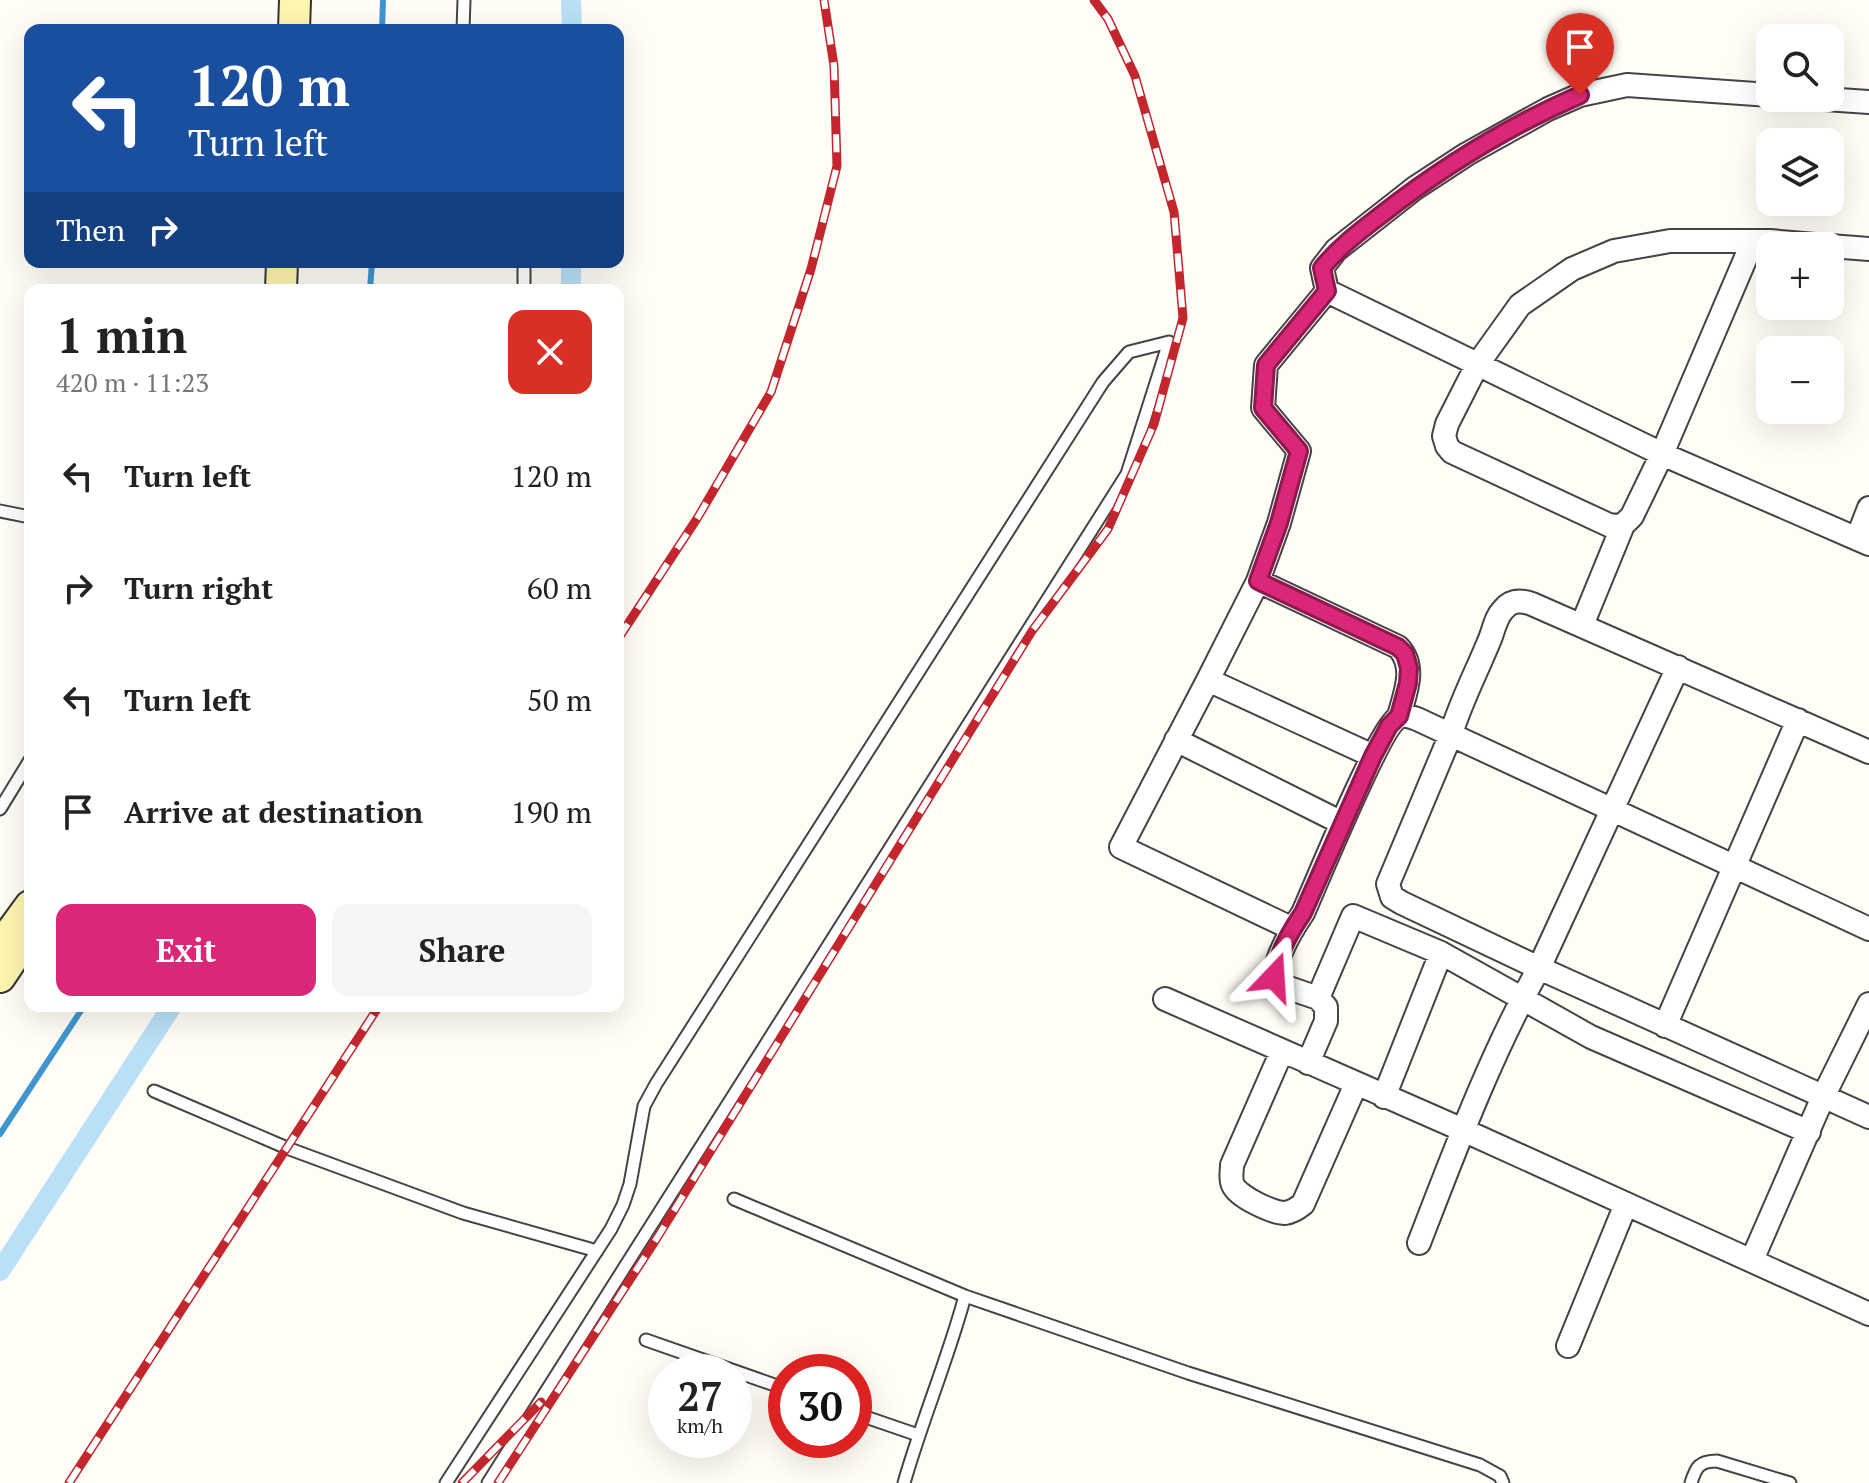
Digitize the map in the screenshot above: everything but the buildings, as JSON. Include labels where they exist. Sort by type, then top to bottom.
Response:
[{"type":"main road","points":[[280,24],[281,0]]},
{"type":"main road","points":[[294,24],[295,0]]},
{"type":"main road","points":[[0,948],[24,914]]},
{"type":"main road","points":[[0,977],[24,941]]},
{"type":"street","points":[[1327,291],[1322,268],[1336,250],[1428,179],[1548,109],[1580,95],[1627,85],[1756,94]]},
{"type":"street","points":[[1844,100],[1869,102]]},
{"type":"street","points":[[1623,525],[1611,526],[1452,452],[1444,436],[1447,424],[1477,365],[1520,305],[1572,269],[1614,251],[1643,245],[1670,241],[1756,241]]},
{"type":"street","points":[[1582,625],[1623,525],[1632,516],[1662,454],[1753,241]]},
{"type":"street","points":[[1844,247],[1869,249]]},
{"type":"street","points":[[1327,291],[1662,454],[1863,541],[1869,508]]},
{"type":"street","points":[[1293,929],[1121,847],[1258,581],[1279,523],[1299,451],[1263,408],[1266,365],[1327,291]]},
{"type":"street","points":[[1258,581],[1398,647],[1405,654],[1409,668],[1399,716],[1389,726],[1373,756],[1276,967],[1274,977],[1280,985],[1318,998],[1326,1007],[1326,1021],[1308,1063]]},
{"type":"street","points":[[1869,752],[1582,625],[1521,601],[1512,602],[1497,618],[1388,884],[1392,897],[1402,903],[1869,1117]]},
{"type":"street","points":[[1419,1243],[1463,1130],[1522,998],[1539,968],[1678,667]]},
{"type":"street","points":[[1208,680],[1373,756]]},
{"type":"street","points":[[1399,716],[1417,719],[1451,734],[1869,929]]},
{"type":"street","points":[[1665,1026],[1798,720]]},
{"type":"street","points":[[1176,740],[1342,823]]},
{"type":"street","points":[[1318,998],[1353,916],[1441,953],[1591,1037],[1809,1132]]},
{"type":"street","points":[[1384,1097],[1441,953]]},
{"type":"street","points":[[1165,999],[1869,1314]]},
{"type":"street","points":[[1752,1260],[1823,1097],[1869,1004]]},
{"type":"street","points":[[1282,1051],[1232,1165],[1231,1182],[1236,1190],[1276,1212],[1288,1213],[1303,1204],[1356,1084]]},
{"type":"street","points":[[1568,1346],[1626,1204]]},
{"type":"lane","points":[[463,24],[464,0]]},
{"type":"lane","points":[[446,1483],[597,1251],[623,1205],[630,1184],[644,1106],[656,1084],[1103,382],[1129,352],[1169,342],[1127,474],[488,1483]]},
{"type":"lane","points":[[0,511],[24,516]]},
{"type":"lane","points":[[0,809],[24,770]]},
{"type":"lane","points":[[154,1091],[287,1148],[463,1213],[597,1251]]},
{"type":"lane","points":[[734,1199],[965,1296],[1188,1373],[1480,1465],[1500,1476],[1503,1483]]},
{"type":"lane","points":[[904,1483],[965,1296]]},
{"type":"lane","points":[[646,1340],[768,1383]]},
{"type":"lane","points":[[872,1419],[918,1435]]},
{"type":"lane","points":[[1691,1483],[1697,1468],[1705,1461],[1717,1461],[1790,1483]]},
{"type":"waterway","points":[[382,24],[383,0]]},
{"type":"waterway","points":[[571,0],[572,24]]},
{"type":"waterway","points":[[370,284],[372,268]]},
{"type":"waterway","points":[[571,268],[571,284]]},
{"type":"waterway","points":[[0,1134],[80,1012]]},
{"type":"waterway","points":[[0,1271],[168,1012]]},
{"type":"railway","points":[[624,630],[698,517],[771,392],[811,269],[837,166],[834,66],[824,0]]},
{"type":"railway","points":[[498,1483],[657,1238],[1032,631],[1108,529],[1154,424],[1183,318],[1174,212],[1135,76],[1108,19],[1094,0]]},
{"type":"railway","points":[[69,1483],[375,1012]]},
{"type":"railway","points":[[462,1483],[541,1402]]},
{"type":"route","points":[[1274,977],[1280,955],[1303,913],[1373,756],[1389,726],[1399,716],[1409,668],[1405,654],[1398,647],[1258,581],[1279,523],[1299,451],[1263,408],[1266,365],[1327,291],[1322,268],[1336,250],[1415,188],[1467,154],[1548,109],[1580,95]]}]
